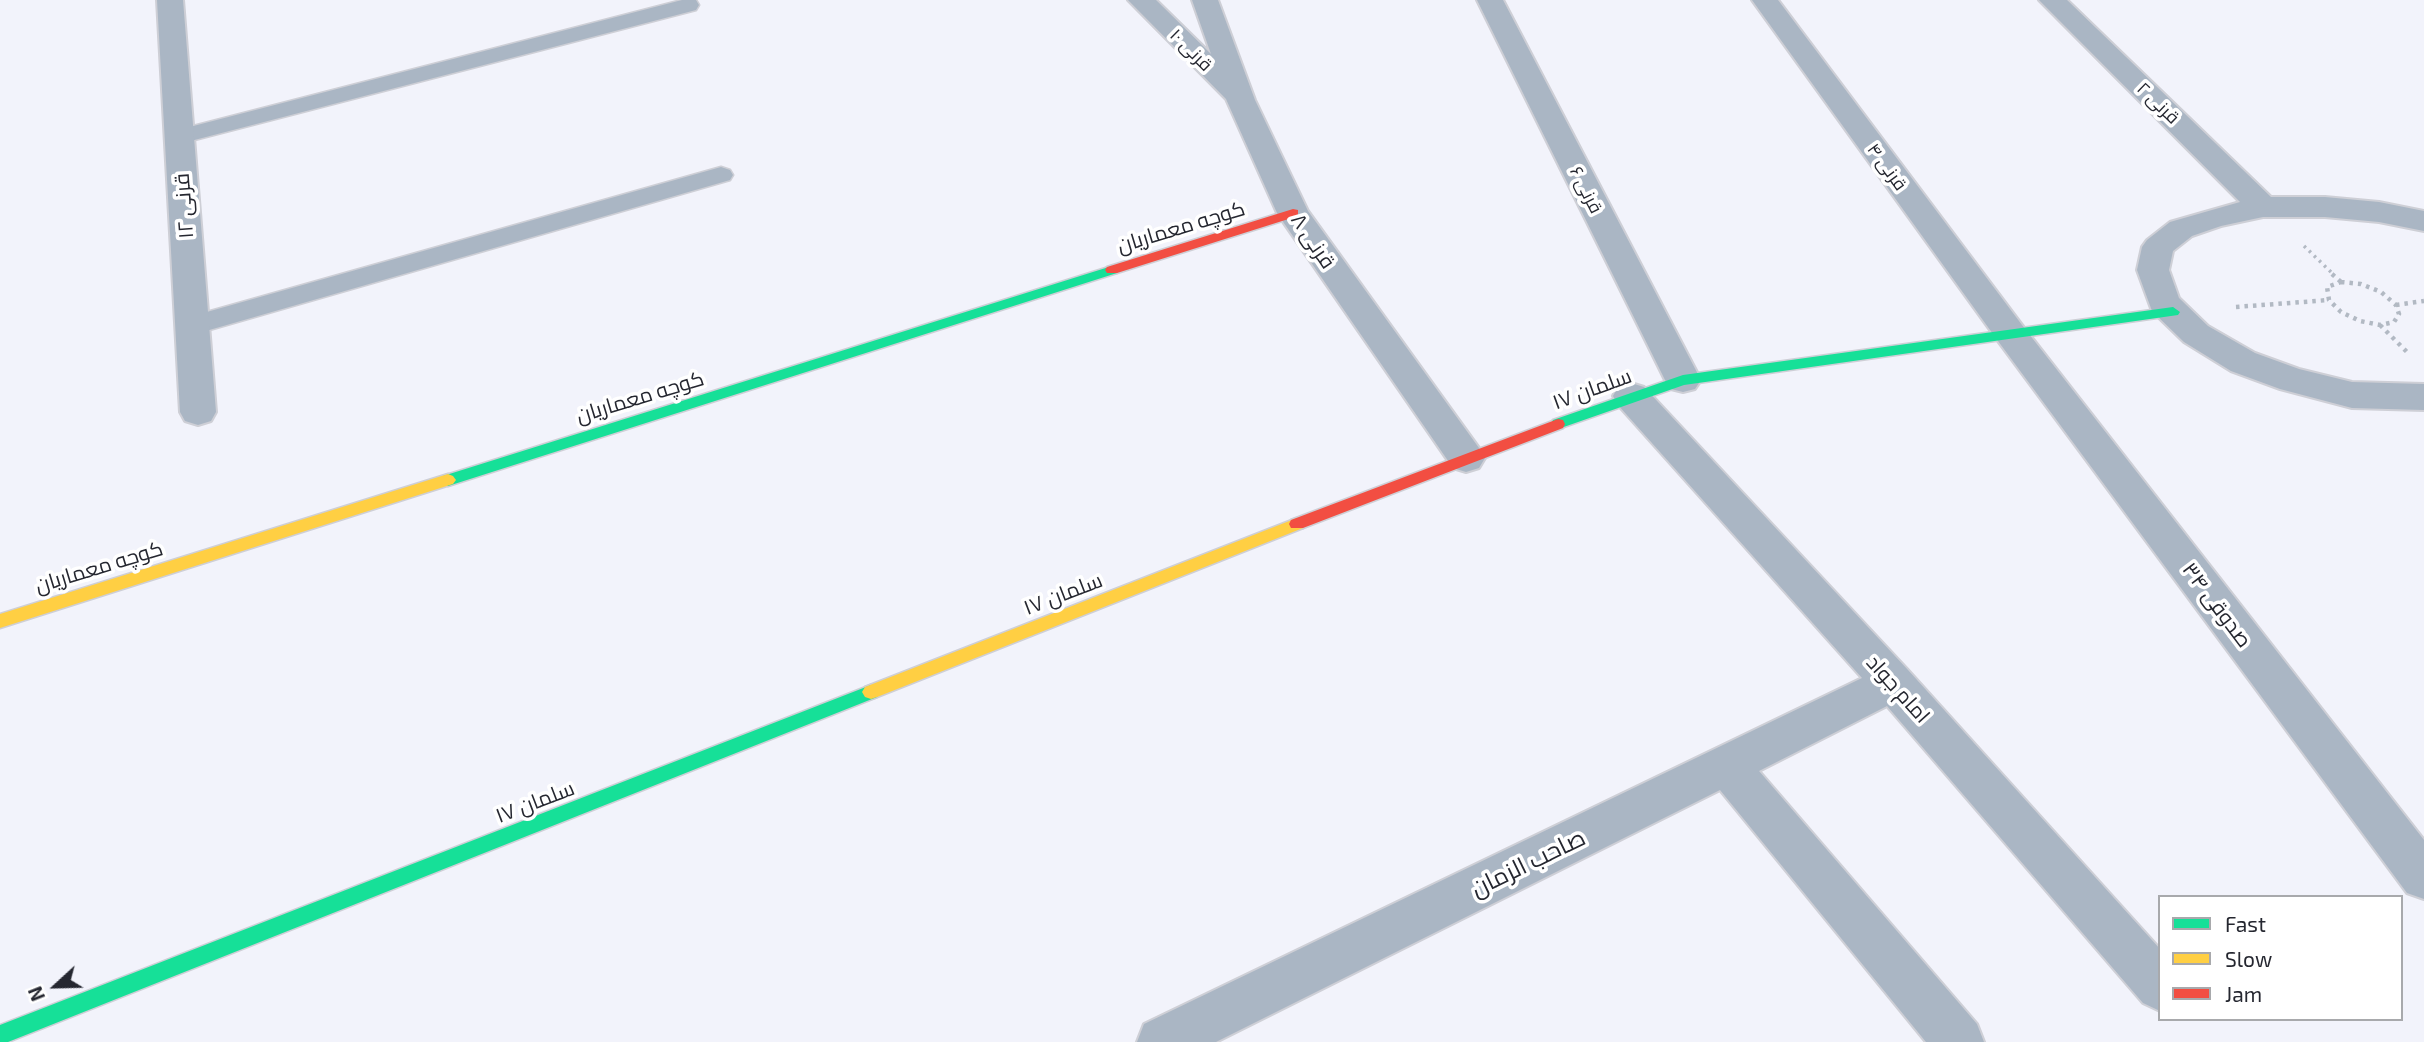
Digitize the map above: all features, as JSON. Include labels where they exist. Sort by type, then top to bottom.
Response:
[{"type":"street","name":"قرنی ۱۲","points":[[170,0],[198,412]]},
{"type":"street","name":"قرنی ۱۰","points":[[1141,0],[1241,100]]},
{"type":"street","name":"قرنی ۸","points":[[1205,0],[1241,100],[1293,213],[1466,458]]},
{"type":"street","name":"قرنی ۶","points":[[1490,0],[1683,380]]},
{"type":"street","name":"قرنی ۴","points":[[1765,0],[2010,333]]},
{"type":"street","name":"قرنی ۲","points":[[2052,0],[2263,207]]},
{"type":"street","points":[[2424,221],[2379,212],[2325,207],[2263,207],[2213,218],[2181,229],[2158,247],[2153,270],[2164,303],[2196,334],[2243,362],[2292,380],[2352,396],[2424,397]]},
{"type":"street","name":"کوچه معماریان","points":[[0,621],[1293,213]]},
{"type":"street","name":"سلمان ۱۷","points":[[0,1035],[1466,458],[1631,396],[1683,380],[2173,312]]},
{"type":"street","name":"صدوقی ۳۴","points":[[2010,333],[2424,877]]},
{"type":"street","name":"امام جواد","points":[[1631,396],[1893,683],[2158,984]]},
{"type":"street","name":"صاحب الزمان","points":[[1162,1042],[1727,766],[1840,706],[1893,683]]},
{"type":"street","points":[[1727,766],[1959,1042]]},
{"type":"lane","points":[[179,137],[688,5]]},
{"type":"lane","points":[[192,326],[721,175]]},
{"type":"path","points":[[2341,282],[2361,284],[2381,292],[2396,305],[2399,314],[2394,322],[2380,325],[2361,321],[2341,312],[2329,300],[2327,287],[2341,282]]},
{"type":"path","points":[[2173,312],[2329,300]]},
{"type":"path","points":[[2396,305],[2424,301]]},
{"type":"path","points":[[2380,325],[2415,361]]},
{"type":"traffic: fast","points":[[448,480],[1112,270]]},
{"type":"traffic: fast","points":[[1558,424],[1683,380],[2173,312]]},
{"type":"traffic: fast","points":[[0,1035],[871,692]]},
{"type":"traffic: slow","points":[[0,621],[448,480]]},
{"type":"traffic: slow","points":[[871,692],[1297,524]]},
{"type":"traffic: jam","points":[[1112,270],[1293,213]]},
{"type":"traffic: jam","points":[[1297,524],[1558,424]]}]
